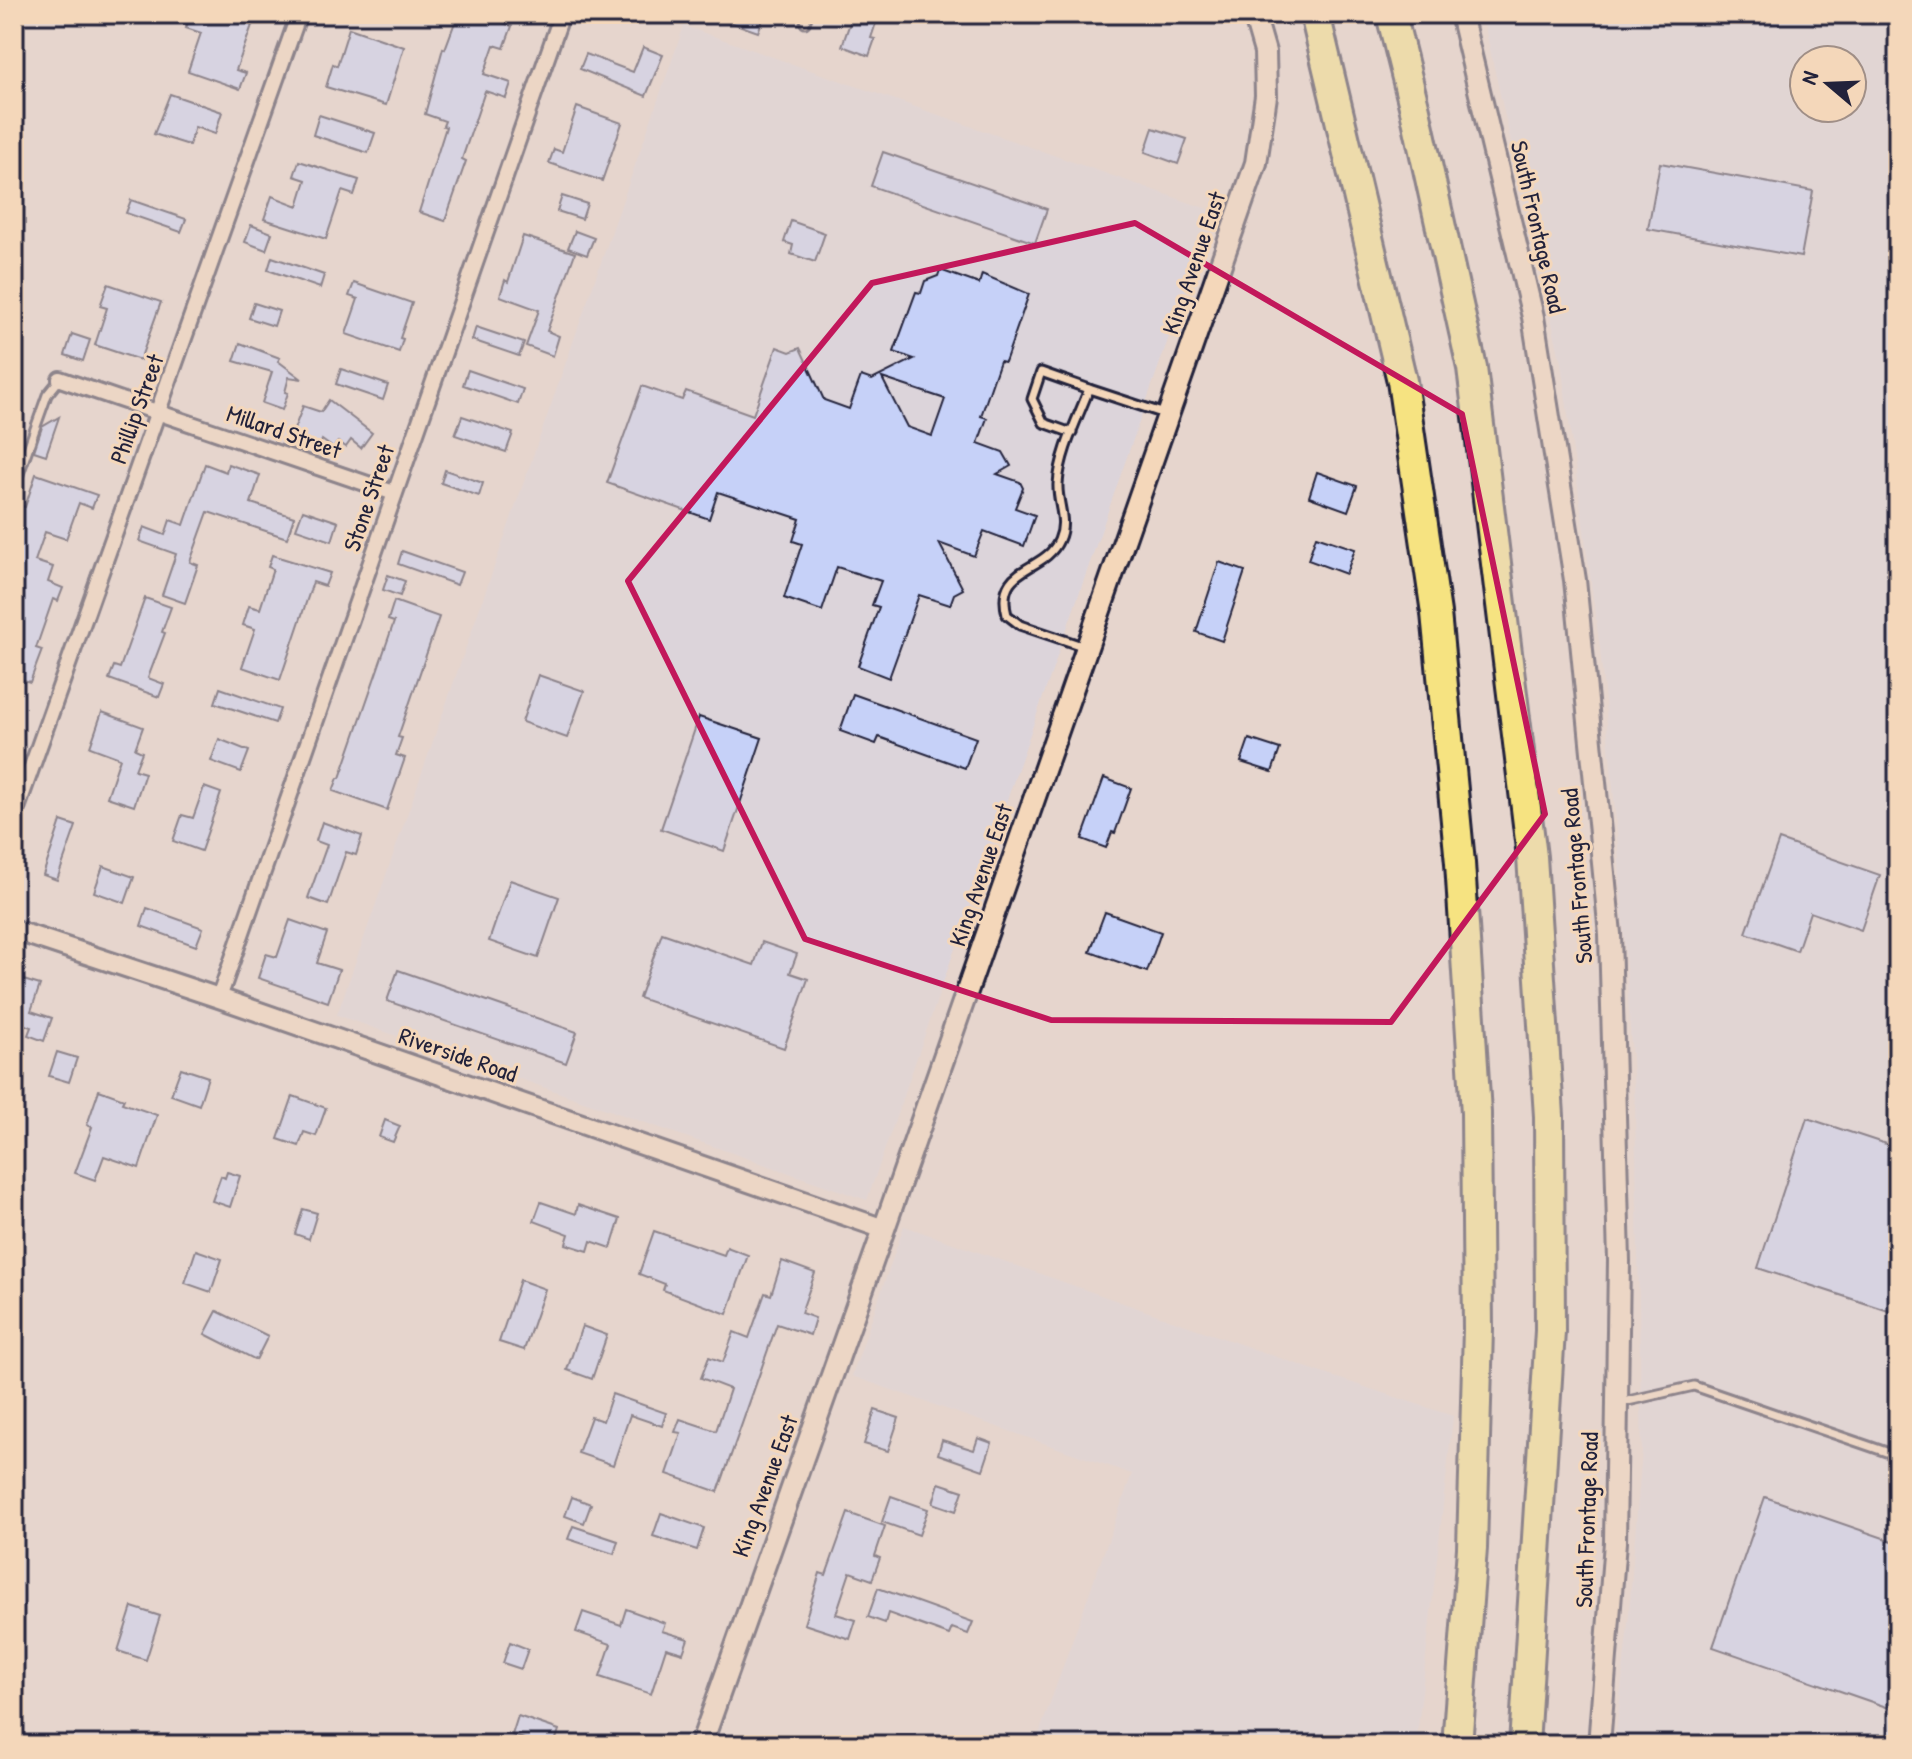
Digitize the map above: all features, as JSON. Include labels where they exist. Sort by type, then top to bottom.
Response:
[{"type":"highway","points":[[1315,14],[1402,381],[1436,613],[1460,863],[1476,1113],[1478,1329],[1472,1548],[1457,1745]]},
{"type":"highway","points":[[1391,14],[1472,368],[1532,857],[1549,1116],[1550,1331],[1524,1745]]},
{"type":"main road","name":"King Avenue East","points":[[701,1745],[1256,163],[1266,96],[1265,52],[1254,14]]},
{"type":"main road","name":"South Frontage Road","points":[[1461,14],[1533,317],[1575,580],[1610,934],[1619,1261],[1615,1542],[1599,1745]]},
{"type":"street","name":"Phillip Street","points":[[14,817],[299,14]]},
{"type":"street","name":"Stone Street","points":[[219,998],[562,14]]},
{"type":"street","name":"Millard Street","points":[[60,379],[394,493]]},
{"type":"street","name":"Riverside Road","points":[[14,930],[884,1229]]},
{"type":"lane","points":[[1072,433],[1044,423],[1032,399],[1041,372],[1168,415]]},
{"type":"lane","points":[[14,488],[47,395],[60,379]]},
{"type":"lane","points":[[1087,648],[1020,625],[1007,615],[1003,602],[1015,575],[1046,556],[1058,544],[1063,518],[1058,485],[1072,433],[1089,389]]},
{"type":"lane","points":[[1617,1404],[1694,1386],[1898,1456]]},
{"type":"highlighted area","points":[[1135,223],[1462,414],[1545,814],[1391,1022],[1051,1020],[805,939],[628,581],[872,283]]},
{"type":"shaded area","points":[[1482,14],[1898,14],[1898,1745],[1615,1745],[1642,1451],[1635,1103],[1617,831],[1600,648],[1561,363]]},
{"type":"shaded area","points":[[684,26],[1213,211],[867,1200],[337,1015]]},
{"type":"shaded area","points":[[904,1226],[1453,1416],[1416,1745],[1035,1745],[1132,1474],[852,1376]]},
{"type":"building","points":[[191,14],[220,14],[252,25],[236,70],[246,73],[240,89],[188,71],[201,33],[186,28]]},
{"type":"building","points":[[458,14],[490,14],[489,18],[512,26],[504,48],[494,45],[484,74],[511,83],[506,98],[485,91],[462,159],[466,161],[445,221],[419,212],[446,127],[443,126],[445,121],[425,114],[443,48]]},
{"type":"building","points":[[713,14],[765,14],[758,32]]},
{"type":"building","points":[[853,14],[879,14],[869,56],[842,46]]},
{"type":"building","points":[[349,28],[404,47],[386,105],[326,87],[333,64],[337,66]]},
{"type":"building","points":[[643,47],[663,55],[646,96],[580,69],[586,54],[633,72]]},
{"type":"building","points":[[170,94],[222,112],[215,134],[195,127],[189,145],[154,134]]},
{"type":"building","points":[[577,107],[622,123],[602,181],[549,163],[554,149],[562,152]]},
{"type":"building","points":[[319,115],[375,133],[368,153],[313,135]]},
{"type":"building","points":[[1153,128],[1187,139],[1178,164],[1145,152]]},
{"type":"building","points":[[883,152],[1047,209],[1035,243],[871,186]]},
{"type":"building","points":[[299,161],[359,180],[354,195],[342,191],[326,239],[264,219],[272,196],[298,206],[306,180],[294,176]]},
{"type":"building","points":[[1660,163],[1813,191],[1801,257],[1648,229]]},
{"type":"building","points":[[562,196],[587,204],[582,219],[557,211]]},
{"type":"building","points":[[131,200],[186,219],[181,232],[126,213]]},
{"type":"building","points":[[791,221],[825,233],[815,262],[791,254],[793,245],[784,242]]},
{"type":"building","points":[[251,225],[272,233],[266,250],[245,242]]},
{"type":"building","points":[[575,231],[594,238],[587,255],[568,248]]},
{"type":"building","points":[[523,236],[575,253],[547,331],[559,336],[553,356],[526,346],[539,310],[500,296],[505,280],[508,282]]},
{"type":"building","points":[[272,257],[324,275],[320,288],[268,270]]},
{"type":"building","points":[[940,270],[979,284],[982,274],[1029,294],[1005,362],[1000,361],[981,416],[987,418],[978,443],[1003,452],[1011,466],[997,474],[1020,482],[1023,488],[1015,508],[1035,515],[1024,546],[984,531],[974,556],[939,543],[963,589],[954,594],[950,605],[919,595],[889,678],[858,666],[879,607],[872,605],[881,581],[837,567],[822,611],[784,598],[802,544],[793,541],[800,519],[718,492],[709,519],[607,483],[642,386],[682,400],[686,391],[753,415],[777,347],[790,352],[800,348],[824,400],[849,409],[861,376],[872,380],[914,359],[894,352],[916,292],[921,293],[925,281],[938,276]],"holes":[[[882,378],[945,399],[932,436],[907,427]]]},
{"type":"building","points":[[354,283],[412,303],[400,338],[403,339],[399,352],[346,334],[358,299],[349,296]]},
{"type":"building","points":[[108,284],[161,302],[140,360],[95,345],[107,308],[100,306]]},
{"type":"building","points":[[254,303],[279,311],[274,326],[249,318]]},
{"type":"building","points":[[476,327],[524,343],[519,356],[472,340]]},
{"type":"building","points":[[72,334],[90,340],[83,361],[65,355]]},
{"type":"building","points":[[240,343],[280,358],[278,361],[302,379],[289,377],[282,410],[262,403],[272,372],[234,361]]},
{"type":"building","points":[[341,369],[388,385],[383,400],[336,384]]},
{"type":"building","points":[[468,370],[523,389],[518,404],[463,385]]},
{"type":"building","points":[[329,400],[372,433],[361,448],[351,440],[346,447],[338,442],[333,448],[322,440],[320,445],[292,435],[303,406],[321,412]]},
{"type":"building","points":[[462,416],[513,433],[506,452],[455,435]]},
{"type":"building","points":[[59,417],[46,455],[34,451],[42,427]]},
{"type":"building","points":[[205,464],[226,472],[228,464],[260,475],[251,503],[294,517],[287,538],[208,512],[190,562],[198,565],[185,603],[162,595],[176,554],[139,541],[144,527],[165,535],[170,520],[184,525]]},
{"type":"building","points":[[445,470],[483,483],[479,496],[441,483]]},
{"type":"building","points":[[1317,472],[1357,486],[1348,511],[1309,497]]},
{"type":"building","points":[[36,474],[97,495],[92,508],[79,503],[66,539],[45,532],[35,561],[53,567],[48,582],[63,588],[58,601],[53,599],[36,648],[42,650],[30,682],[14,677],[14,548],[19,534],[14,532],[14,518],[18,505],[25,507]]},
{"type":"building","points":[[303,510],[338,522],[332,541],[296,529]]},
{"type":"building","points":[[1316,536],[1355,549],[1346,574],[1308,560]]},
{"type":"building","points":[[402,551],[462,572],[457,585],[398,564]]},
{"type":"building","points":[[272,555],[330,573],[325,586],[313,582],[280,680],[242,667],[255,629],[243,625],[249,606],[260,609],[273,569],[268,567]]},
{"type":"building","points":[[1219,562],[1245,571],[1222,641],[1196,632]]},
{"type":"building","points":[[388,575],[405,581],[400,596],[383,590]]},
{"type":"building","points":[[145,598],[171,607],[148,678],[164,684],[159,697],[109,679],[114,666],[120,668]]},
{"type":"building","points":[[394,601],[439,617],[398,737],[402,738],[396,755],[405,758],[387,810],[333,791],[394,622],[388,620]]},
{"type":"building","points":[[538,675],[584,691],[567,738],[522,722]]},
{"type":"building","points":[[220,688],[280,709],[275,723],[215,703]]},
{"type":"building","points":[[853,694],[976,738],[965,768],[879,737],[876,744],[840,731]]},
{"type":"building","points":[[102,712],[143,727],[135,749],[142,752],[135,770],[145,773],[134,806],[107,797],[120,758],[90,747]]},
{"type":"building","points":[[699,717],[762,738],[724,851],[661,829]]},
{"type":"building","points":[[219,739],[249,751],[241,772],[211,761]]},
{"type":"building","points":[[1249,739],[1280,749],[1272,772],[1241,762]]},
{"type":"building","points":[[1104,778],[1131,788],[1115,833],[1112,832],[1106,848],[1082,839]]},
{"type":"building","points":[[204,787],[221,793],[201,851],[173,841],[182,815],[193,818]]},
{"type":"building","points":[[61,821],[76,826],[57,880],[43,875]]},
{"type":"building","points":[[322,822],[362,836],[356,855],[346,852],[328,905],[308,898],[327,845],[316,841]]},
{"type":"building","points":[[1779,840],[1880,875],[1861,930],[1810,912],[1797,951],[1746,933]]},
{"type":"building","points":[[103,866],[134,877],[125,903],[94,892]]},
{"type":"building","points":[[510,880],[559,897],[538,958],[489,941]]},
{"type":"building","points":[[147,908],[203,928],[196,946],[141,926]]},
{"type":"building","points":[[1105,912],[1161,932],[1147,972],[1090,952]]},
{"type":"building","points":[[290,920],[327,933],[317,963],[339,970],[328,1002],[258,978],[266,954],[277,957]]},
{"type":"building","points":[[662,933],[754,965],[762,942],[797,954],[790,973],[808,979],[784,1048],[639,998]]},
{"type":"building","points":[[398,970],[577,1032],[566,1063],[387,1001]]},
{"type":"building","points":[[20,979],[40,985],[31,1011],[52,1018],[44,1041],[28,1035],[31,1027],[14,1021],[14,997]]},
{"type":"building","points":[[57,1052],[77,1058],[69,1082],[49,1076]]},
{"type":"building","points":[[181,1068],[208,1077],[199,1105],[171,1095]]},
{"type":"building","points":[[99,1090],[124,1099],[122,1103],[157,1115],[139,1168],[104,1156],[95,1180],[75,1173],[92,1127],[87,1125]]},
{"type":"building","points":[[293,1096],[326,1108],[316,1136],[304,1132],[299,1146],[278,1139]]},
{"type":"building","points":[[1807,1118],[1898,1148],[1898,1314],[1758,1268]]},
{"type":"building","points":[[385,1120],[400,1126],[393,1142],[379,1137]]},
{"type":"building","points":[[227,1172],[240,1176],[230,1207],[212,1201],[221,1176],[225,1178]]},
{"type":"building","points":[[541,1202],[576,1214],[578,1205],[620,1219],[611,1248],[591,1241],[588,1251],[566,1244],[569,1234],[534,1221]]},
{"type":"building","points":[[303,1209],[317,1213],[309,1239],[295,1234]]},
{"type":"building","points":[[654,1231],[724,1255],[727,1247],[748,1255],[727,1314],[663,1290],[665,1284],[639,1274]]},
{"type":"building","points":[[196,1250],[222,1259],[211,1292],[185,1283]]},
{"type":"building","points":[[782,1261],[815,1273],[801,1313],[815,1318],[810,1335],[777,1324],[718,1492],[667,1474],[681,1433],[675,1432],[680,1419],[716,1431],[730,1389],[701,1378],[709,1357],[723,1362],[734,1332],[749,1338],[765,1293],[771,1295]]},
{"type":"building","points":[[520,1280],[545,1289],[524,1350],[499,1342]]},
{"type":"building","points":[[217,1311],[268,1336],[256,1360],[205,1334]]},
{"type":"building","points":[[582,1326],[607,1335],[592,1379],[567,1370]]},
{"type":"building","points":[[612,1394],[666,1413],[662,1426],[630,1415],[613,1465],[578,1453],[591,1417],[603,1421]]},
{"type":"building","points":[[875,1410],[899,1418],[888,1451],[864,1444]]},
{"type":"building","points":[[978,1438],[992,1443],[983,1470],[938,1454],[942,1440],[974,1450]]},
{"type":"building","points":[[939,1483],[963,1491],[956,1511],[933,1503]]},
{"type":"building","points":[[891,1496],[928,1509],[919,1535],[882,1522]]},
{"type":"building","points":[[572,1497],[591,1504],[584,1523],[565,1516]]},
{"type":"building","points":[[1765,1497],[1898,1543],[1898,1711],[1713,1647]]},
{"type":"building","points":[[661,1513],[704,1528],[697,1550],[653,1536]]},
{"type":"building","points":[[848,1513],[885,1526],[875,1556],[880,1558],[872,1580],[850,1572],[836,1614],[856,1620],[850,1639],[804,1624],[820,1573],[826,1575]]},
{"type":"building","points":[[573,1526],[618,1541],[614,1554],[568,1539]]},
{"type":"building","points":[[878,1588],[973,1622],[968,1634],[952,1628],[949,1635],[888,1613],[885,1623],[868,1617]]},
{"type":"building","points":[[132,1607],[160,1616],[146,1660],[118,1651]]},
{"type":"building","points":[[626,1609],[665,1623],[662,1631],[688,1639],[683,1653],[666,1648],[651,1694],[600,1677],[611,1644],[576,1632],[583,1612],[621,1625]]},
{"type":"building","points":[[510,1642],[528,1649],[521,1669],[503,1663]]},
{"type":"building","points":[[518,1716],[559,1730],[554,1745],[542,1745],[512,1735]]}]
